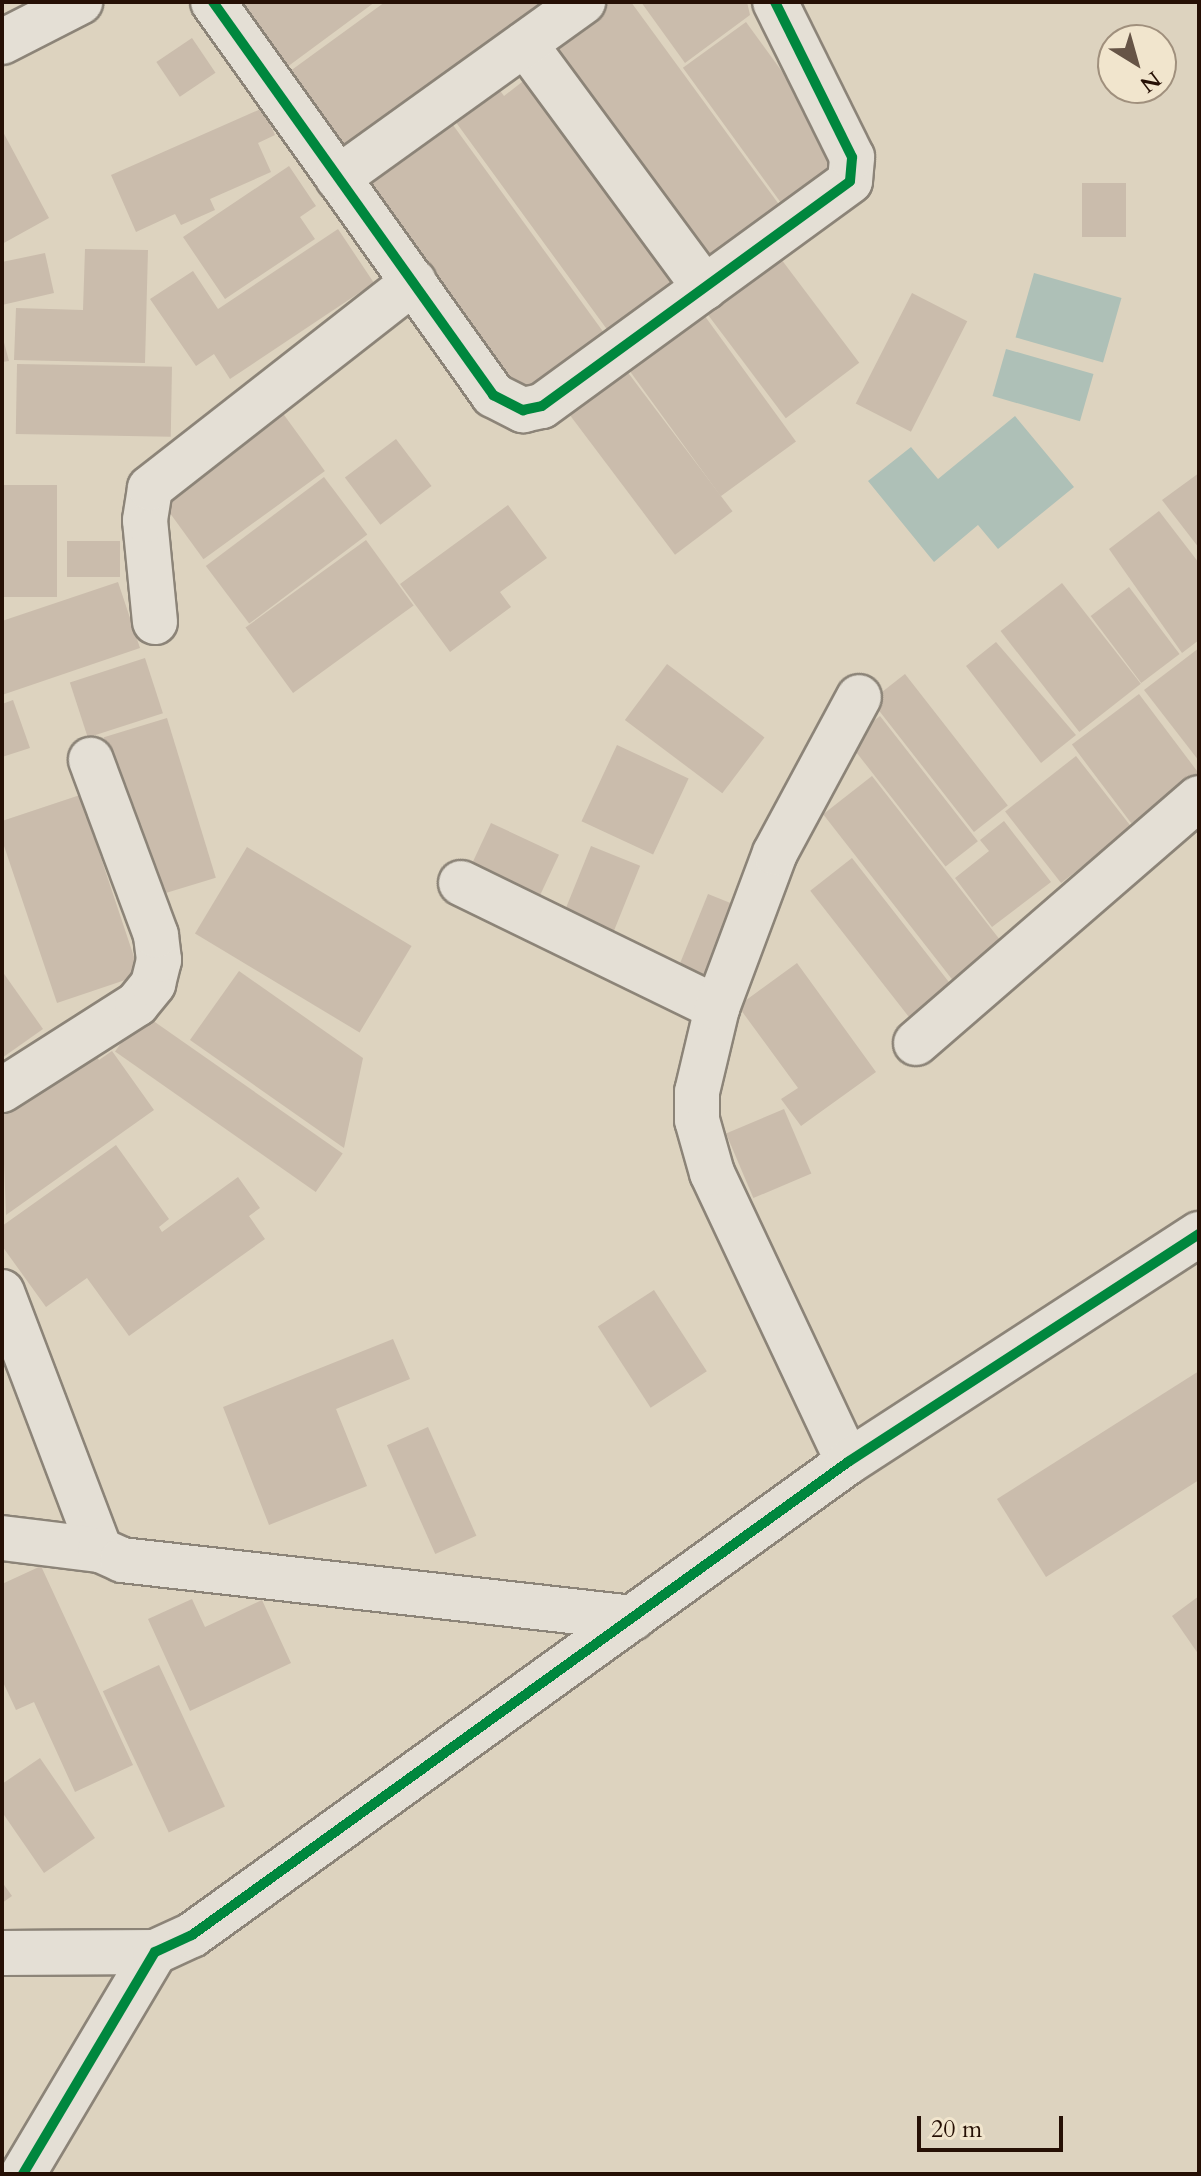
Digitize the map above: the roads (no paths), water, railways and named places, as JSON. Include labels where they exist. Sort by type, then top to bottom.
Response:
[{"type":"street","points":[[2,42],[80,2]]},
{"type":"street","points":[[213,2],[493,395],[523,410],[542,406],[841,191],[854,170],[852,157],[775,2]]},
{"type":"street","points":[[338,178],[583,2]]},
{"type":"street","points":[[525,44],[705,288]]},
{"type":"street","points":[[155,622],[145,520],[150,488],[414,282]]},
{"type":"street","points":[[848,1462],[703,1146],[697,1092],[717,1008],[791,819],[859,697]]},
{"type":"street","points":[[2,1090],[137,1004],[153,984],[159,960],[156,935],[91,760]]},
{"type":"street","points":[[916,1043],[1199,798]]},
{"type":"street","points":[[461,883],[717,1008]]},
{"type":"street","points":[[2,1953],[155,1952],[192,1935],[848,1462],[1199,1234]]},
{"type":"street","points":[[2,1292],[100,1550]]},
{"type":"street","points":[[2,1538],[100,1550],[122,1560],[633,1618]]},
{"type":"street","points":[[23,2174],[155,1952]]}]
